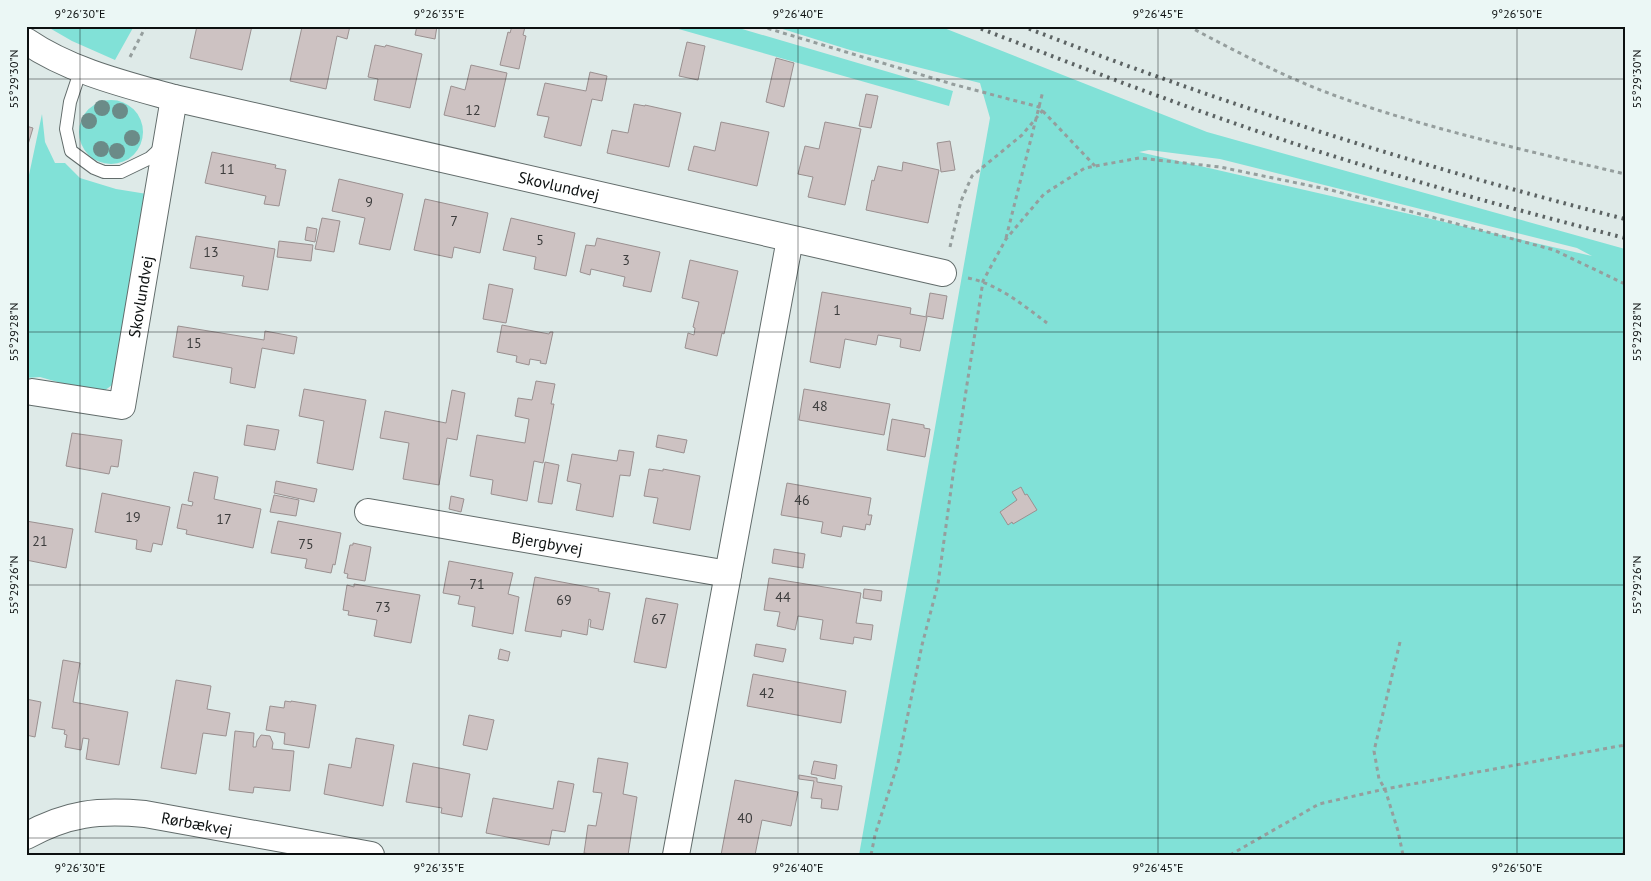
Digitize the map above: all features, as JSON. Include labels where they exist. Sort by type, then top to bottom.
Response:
[{"type":"street","name":"Skovlundvej","points":[[26,41],[39,50],[81,69],[117,82],[174,98],[944,273]]},
{"type":"street","name":"Skovlundvej","points":[[32,392],[122,406],[174,98]]},
{"type":"street","points":[[676,855],[790,239]]},
{"type":"street","name":"Bjergbyvej","points":[[368,512],[728,574]]},
{"type":"street","name":"Rørbækvej","points":[[26,836],[44,826],[77,815],[110,811],[145,814],[371,855]]},
{"type":"lane","points":[[81,69],[70,102],[66,129],[72,151],[99,170],[104,172],[121,172],[150,158],[167,142]]},
{"type":"path","points":[[117,82],[146,26]]},
{"type":"path","points":[[760,26],[952,84],[1039,106],[1096,166]]},
{"type":"path","points":[[1188,26],[1250,60],[1338,96],[1444,130],[1625,174]]},
{"type":"path","points":[[1006,239],[1043,91]]},
{"type":"path","points":[[944,273],[961,201],[972,176],[1022,135],[1043,110]]},
{"type":"path","points":[[871,855],[875,835],[898,764],[922,645],[938,584],[982,281],[1006,239],[1044,194],[1085,168],[1139,158],[1220,167],[1331,190],[1554,250],[1625,284]]},
{"type":"path","points":[[982,281],[1014,299],[1047,323]]},
{"type":"path","points":[[1400,642],[1374,751],[1378,779],[1385,788],[1403,855]]},
{"type":"path","points":[[1230,855],[1319,804],[1385,788],[1625,745]]},
{"type":"path","points":[[1623,855],[1625,848]]},
{"type":"shaded area","points":[[46,26],[134,26],[115,60],[72,41]]},
{"type":"shaded area","points":[[668,26],[732,26],[953,91],[949,106]]},
{"type":"shaded area","points":[[773,26],[939,26],[1207,132],[1625,249],[1625,855],[859,855],[990,118],[980,83],[850,50]],"holes":[[[1149,150],[1220,159],[1577,248],[1592,256],[1139,152]]]},
{"type":"shaded area","points":[[111,100],[123,103],[134,109],[140,120],[143,132],[140,144],[134,155],[123,161],[111,164],[99,161],[88,155],[82,144],[79,132],[82,120],[88,109],[99,103]]},
{"type":"shaded area","points":[[42,114],[45,142],[55,163],[65,163],[80,178],[116,189],[147,194],[112,385],[100,394],[40,377],[26,378],[26,189]]},
{"type":"building","points":[[197,26],[252,26],[242,70],[190,58]]},
{"type":"building","points":[[299,26],[350,26],[347,39],[337,36],[326,89],[290,81],[302,27]]},
{"type":"building","points":[[417,26],[437,26],[435,39],[415,35]]},
{"type":"building","points":[[512,26],[525,27],[523,35],[526,36],[519,69],[500,65],[508,32],[510,33]]},
{"type":"building","points":[[687,42],[705,46],[698,80],[679,76]]},
{"type":"building","points":[[375,45],[385,47],[386,45],[422,54],[410,108],[374,100],[378,79],[368,77]]},
{"type":"building","points":[[776,58],[794,63],[784,107],[766,102]]},
{"type":"building","points":[[471,65],[507,73],[495,127],[444,115],[451,86],[465,90]]},
{"type":"building","points":[[590,72],[607,76],[602,101],[592,99],[581,146],[544,137],[549,117],[537,115],[545,83],[586,91]]},
{"type":"building","points":[[866,94],[878,96],[871,128],[859,126]]},
{"type":"building","points":[[634,104],[681,113],[669,167],[607,153],[612,130],[628,133]]},
{"type":"building","points":[[721,122],[769,132],[757,186],[688,170],[694,146],[715,151]]},
{"type":"building","points":[[825,122],[861,129],[845,205],[808,197],[813,177],[798,174],[805,146],[819,149]]},
{"type":"building","points":[[26,126],[33,128],[26,151]]},
{"type":"building","points":[[950,141],[955,170],[941,172],[937,143]]},
{"type":"building","points":[[212,152],[276,165],[275,168],[286,170],[279,206],[264,204],[266,196],[205,183]]},
{"type":"building","points":[[903,162],[939,170],[928,223],[866,210],[872,180],[874,181],[878,166],[902,171]]},
{"type":"building","points":[[339,179],[403,194],[390,250],[359,244],[365,218],[332,211]]},
{"type":"building","points":[[425,199],[488,213],[480,253],[454,247],[452,258],[414,250]]},
{"type":"building","points":[[322,218],[340,221],[334,252],[315,249]]},
{"type":"building","points":[[511,218],[575,233],[566,276],[534,269],[536,257],[503,250]]},
{"type":"building","points":[[307,227],[317,229],[315,242],[305,240]]},
{"type":"building","points":[[196,236],[275,249],[268,290],[242,286],[244,276],[190,268]]},
{"type":"building","points":[[597,238],[660,252],[651,292],[623,286],[625,277],[591,269],[590,275],[580,272],[586,245],[595,246]]},
{"type":"building","points":[[279,241],[313,245],[311,261],[277,257]]},
{"type":"building","points":[[690,260],[738,271],[724,334],[722,333],[717,356],[685,348],[688,333],[694,335],[695,328],[693,327],[699,302],[682,298]]},
{"type":"building","points":[[489,284],[513,289],[506,323],[483,319]]},
{"type":"building","points":[[822,292],[911,308],[910,314],[927,317],[920,351],[900,347],[901,339],[878,335],[876,345],[845,339],[840,368],[810,362]]},
{"type":"building","points":[[930,293],[947,296],[943,319],[926,316]]},
{"type":"building","points":[[502,325],[549,334],[553,332],[546,364],[530,359],[529,365],[516,362],[517,356],[497,352]]},
{"type":"building","points":[[178,326],[264,340],[265,331],[297,337],[294,354],[262,348],[255,388],[230,383],[232,368],[173,357]]},
{"type":"building","points":[[536,381],[555,384],[551,404],[554,404],[543,463],[534,461],[527,501],[491,494],[493,480],[470,476],[477,435],[525,443],[529,419],[515,416],[518,398],[532,400]]},
{"type":"building","points":[[304,389],[366,400],[353,470],[317,463],[324,421],[299,416]]},
{"type":"building","points":[[804,389],[890,404],[884,435],[799,420]]},
{"type":"building","points":[[452,390],[465,393],[457,440],[447,438],[439,485],[403,479],[409,443],[380,438],[385,411],[446,423]]},
{"type":"building","points":[[892,419],[924,425],[924,428],[930,429],[925,457],[887,450]]},
{"type":"building","points":[[247,425],[279,430],[275,450],[244,445]]},
{"type":"building","points":[[72,433],[122,440],[118,467],[111,466],[109,474],[66,466]]},
{"type":"building","points":[[658,435],[687,440],[684,453],[656,447]]},
{"type":"building","points":[[619,450],[634,452],[630,476],[620,475],[613,517],[576,510],[581,484],[567,481],[572,454],[617,461]]},
{"type":"building","points":[[545,462],[559,465],[552,504],[538,502]]},
{"type":"building","points":[[649,469],[663,471],[663,469],[700,476],[690,530],[653,523],[658,498],[644,496]]},
{"type":"building","points":[[194,472],[218,477],[214,499],[261,509],[253,548],[186,534],[187,530],[177,528],[182,504],[192,506],[193,502],[188,501]]},
{"type":"building","points":[[276,481],[317,489],[314,502],[274,493]]},
{"type":"building","points":[[787,483],[871,498],[868,515],[872,515],[870,525],[866,524],[865,530],[843,526],[841,537],[821,533],[823,522],[781,515]]},
{"type":"building","points":[[1021,487],[1037,510],[1008,525],[1000,512],[1017,500],[1012,492]]},
{"type":"building","points":[[102,493],[170,507],[162,545],[153,543],[151,552],[136,549],[137,540],[95,532]]},
{"type":"building","points":[[274,495],[299,500],[296,516],[270,512]]},
{"type":"building","points":[[451,496],[464,499],[461,512],[449,509]]},
{"type":"building","points":[[26,521],[73,529],[66,568],[26,560]]},
{"type":"building","points":[[278,521],[341,533],[335,565],[333,564],[331,573],[305,568],[307,559],[271,553]]},
{"type":"building","points":[[353,543],[371,547],[365,581],[347,578],[348,574],[344,573],[350,545],[353,545]]},
{"type":"building","points":[[774,549],[805,554],[803,568],[772,563]]},
{"type":"building","points":[[449,561],[513,573],[508,594],[519,597],[513,634],[472,626],[475,607],[458,604],[460,596],[443,593]]},
{"type":"building","points":[[535,577],[599,589],[598,591],[610,593],[603,630],[590,627],[591,620],[589,619],[587,635],[562,630],[561,637],[525,631]]},
{"type":"building","points":[[769,578],[861,593],[856,623],[873,625],[871,640],[854,637],[853,644],[820,639],[823,620],[798,616],[795,630],[777,626],[780,612],[764,610]]},
{"type":"building","points":[[354,584],[420,595],[411,643],[374,636],[377,620],[348,615],[349,611],[343,610],[347,585],[354,587]]},
{"type":"building","points":[[864,589],[882,591],[881,601],[863,598]]},
{"type":"building","points":[[646,598],[678,604],[666,668],[634,662]]},
{"type":"building","points":[[756,644],[786,649],[783,662],[754,656]]},
{"type":"building","points":[[500,649],[510,652],[508,661],[498,659]]},
{"type":"building","points":[[63,660],[80,663],[73,702],[128,712],[119,765],[86,759],[89,739],[83,738],[81,750],[65,747],[67,735],[64,734],[65,730],[52,728]]},
{"type":"building","points":[[753,674],[846,691],[841,723],[747,706]]},
{"type":"building","points":[[176,680],[211,686],[207,709],[230,713],[226,736],[203,733],[196,774],[161,768]]},
{"type":"building","points":[[26,699],[41,702],[35,737],[26,735]]},
{"type":"building","points":[[285,701],[316,705],[309,748],[284,744],[285,733],[266,730],[270,706],[284,708]]},
{"type":"building","points":[[469,715],[494,720],[487,750],[463,745]]},
{"type":"building","points":[[235,731],[254,733],[253,747],[256,747],[261,735],[270,736],[273,743],[272,749],[294,751],[290,791],[254,787],[253,793],[229,790]]},
{"type":"building","points":[[356,738],[394,745],[383,806],[324,794],[329,764],[351,768]]},
{"type":"building","points":[[598,758],[628,763],[623,794],[637,797],[628,855],[584,853],[588,825],[596,826],[602,793],[593,792]]},
{"type":"building","points":[[814,761],[837,765],[835,779],[811,774]]},
{"type":"building","points":[[413,763],[470,774],[462,817],[441,813],[442,808],[406,802]]},
{"type":"building","points":[[799,775],[817,778],[817,782],[842,786],[838,810],[821,808],[822,799],[811,798],[814,781],[799,779]]},
{"type":"building","points":[[735,780],[798,792],[791,826],[762,820],[755,855],[721,855]]},
{"type":"building","points":[[558,781],[574,784],[565,832],[552,830],[549,845],[486,833],[493,798],[553,809]]},
{"type":"railway","points":[[974,26],[1153,94],[1288,141],[1442,189],[1625,238]]},
{"type":"railway","points":[[1022,26],[1170,81],[1320,132],[1472,178],[1625,219]]}]
